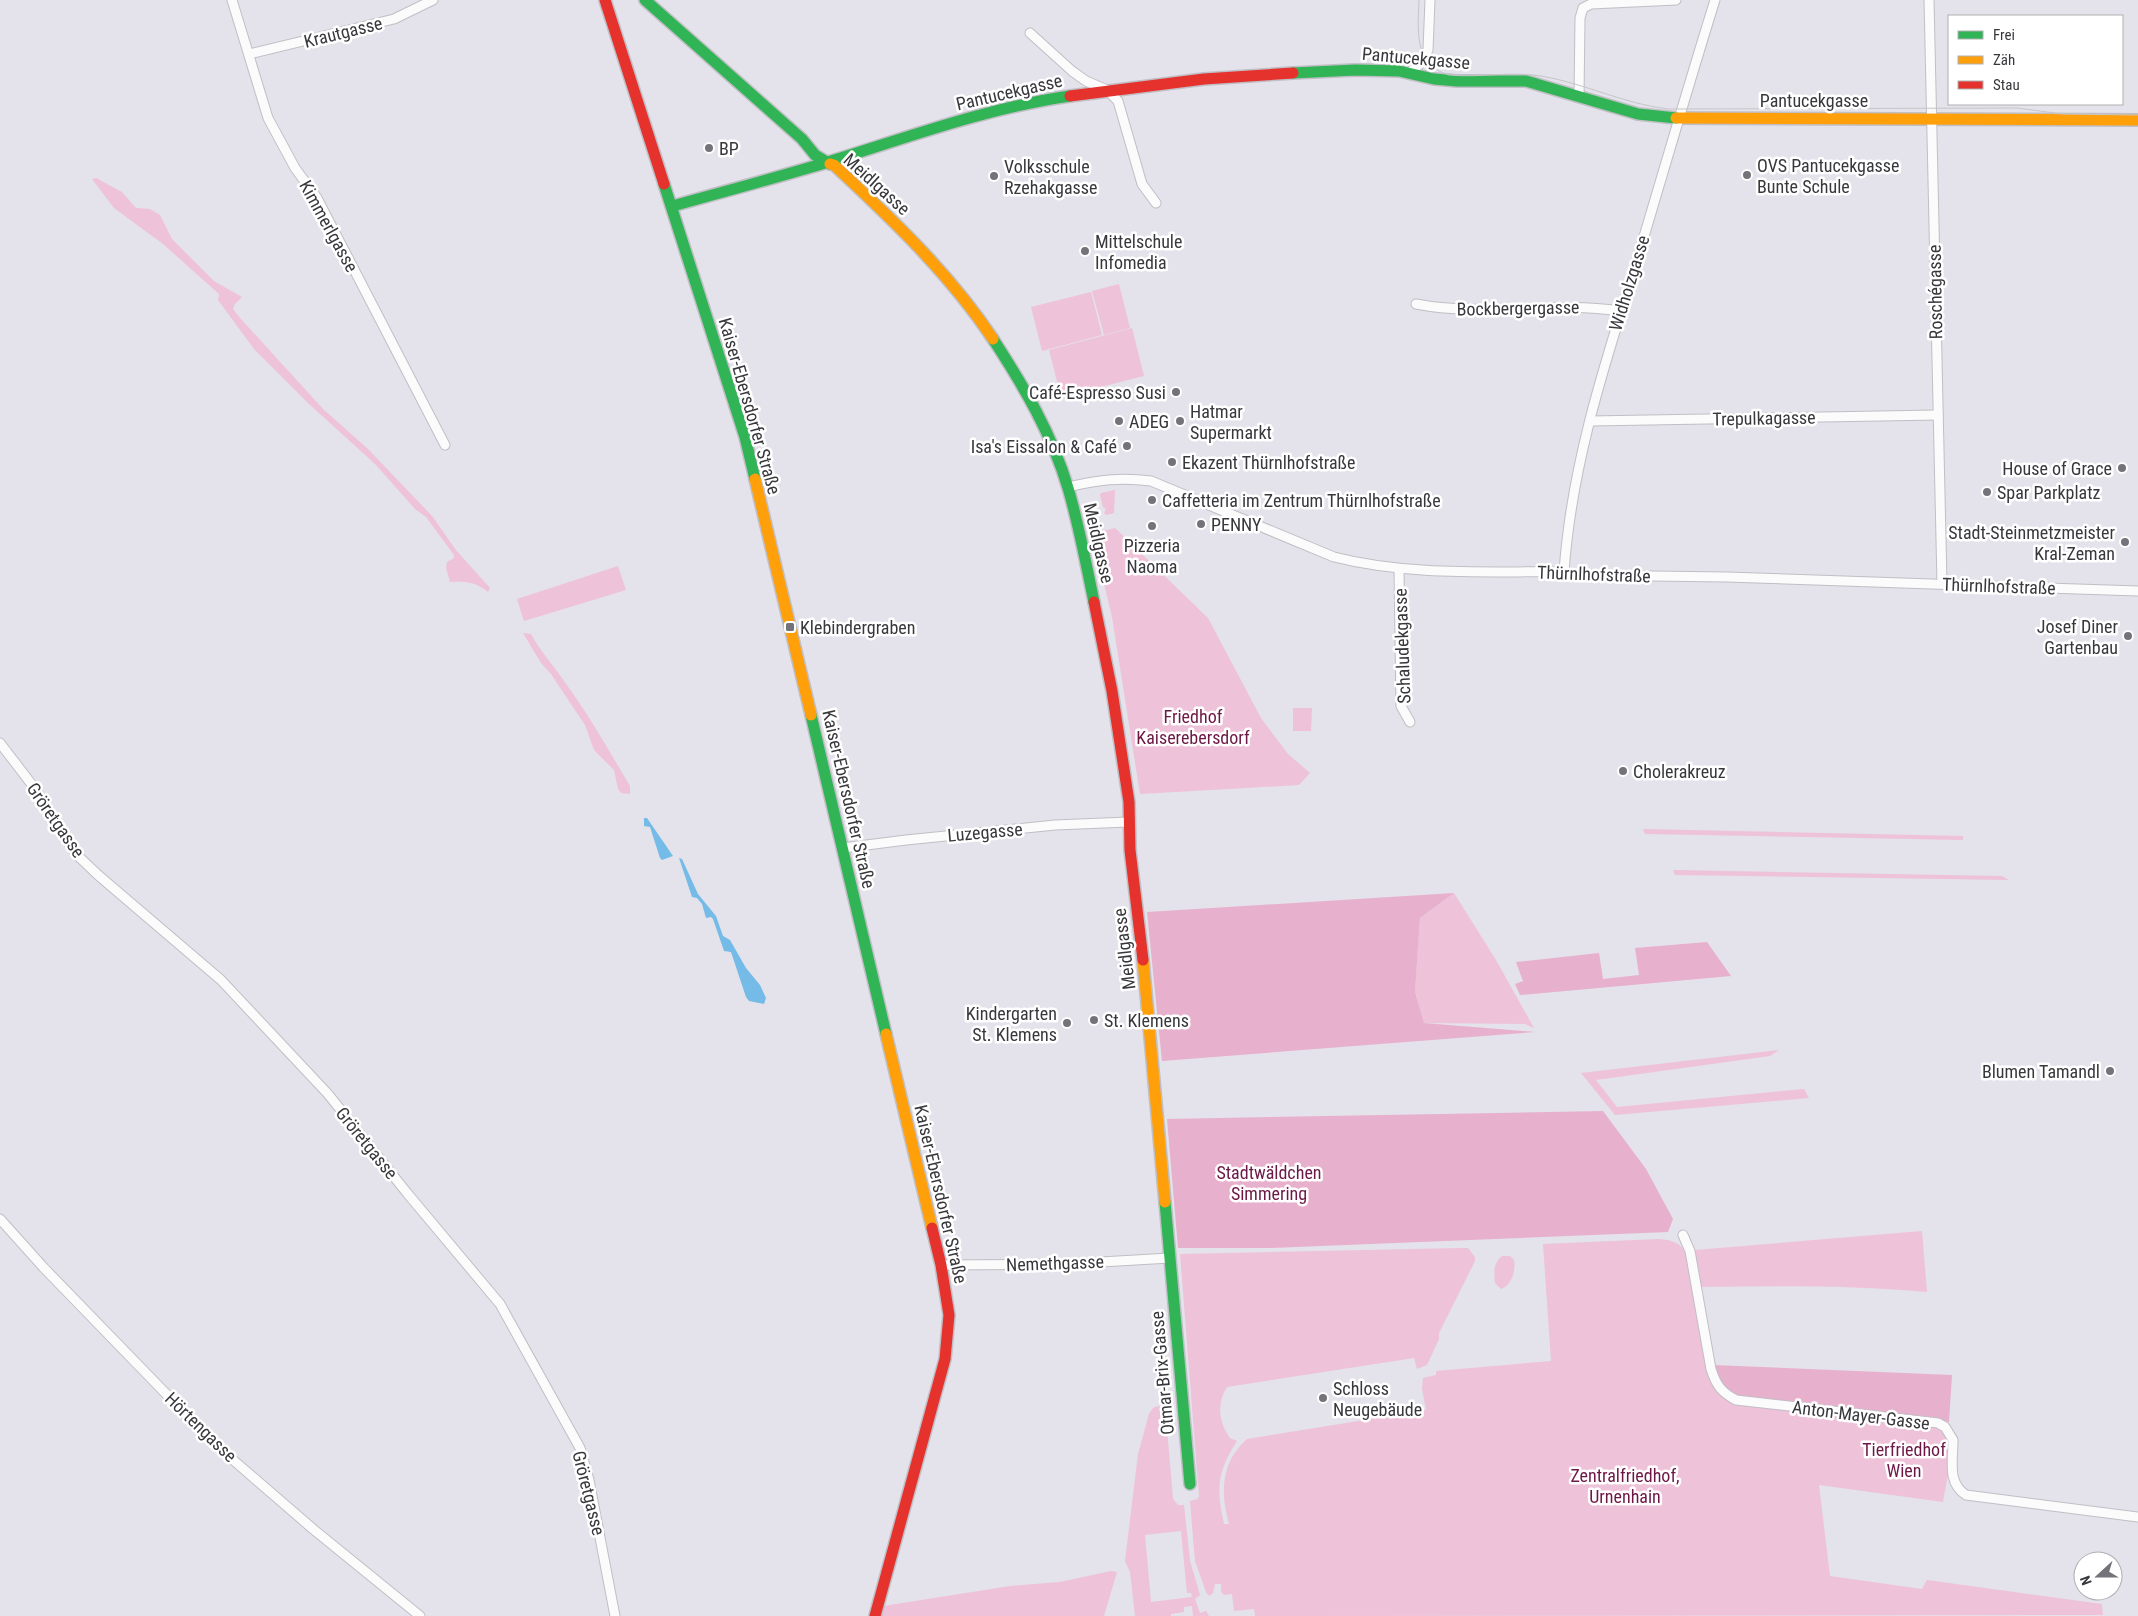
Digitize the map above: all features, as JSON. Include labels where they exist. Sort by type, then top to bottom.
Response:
[{"type":"street","name":"Kimmerlgasse","points":[[232,0],[268,118],[295,168],[317,198],[445,446]]},
{"type":"street","name":"Krautgasse","points":[[249,54],[394,19],[433,0]]},
{"type":"street","name":"Kaiser-Ebersdorfer Straße","points":[[605,0],[745,437],[941,1265],[949,1315],[945,1359],[875,1616]]},
{"type":"street","name":"Meidlgasse","points":[[645,0],[802,139],[815,156],[825,163],[834,166],[898,225],[945,275],[979,318],[1016,374],[1045,428],[1068,487],[1095,605],[1112,691],[1128,802],[1128,822],[1148,1003],[1170,1258]]},
{"type":"street","points":[[1409,73],[1421,63],[1428,50],[1430,0]]},
{"type":"street","points":[[1580,97],[1580,18],[1583,8],[1591,4],[1676,0]]},
{"type":"street","name":"Widholzgasse","points":[[1564,572],[1576,476],[1590,421],[1619,312],[1715,0]]},
{"type":"street","name":"Roschégasse","points":[[1929,0],[1942,584]]},
{"type":"street","points":[[1030,33],[1072,72],[1086,81],[1107,90],[1118,101],[1142,184],[1156,203]]},
{"type":"street","name":"Pantucekgasse","points":[[672,206],[825,163],[944,125],[1006,108],[1107,90],[1273,74],[1355,70],[1409,73],[1434,79],[1449,80],[1526,81],[1647,116],[1678,118],[1824,117],[2016,118],[2051,121],[2138,120]]},
{"type":"street","name":"Bockbergergasse","points":[[1416,304],[1442,309],[1590,307],[1619,312]]},
{"type":"street","name":"Trepulkagasse","points":[[1590,421],[1938,415]]},
{"type":"street","name":"Thürnlhofstraße","points":[[1068,487],[1101,480],[1125,478],[1151,481],[1334,557],[1364,565],[1399,569],[1564,572],[1576,575],[2138,591]]},
{"type":"street","name":"Schaludekgasse","points":[[1399,569],[1401,706],[1410,722]]},
{"type":"street","name":"Gröretgasse","points":[[0,743],[36,790],[76,854],[98,876],[221,980],[328,1094],[407,1194],[500,1304],[580,1448],[591,1489],[614,1616]]},
{"type":"street","name":"Luzegasse","points":[[843,848],[1055,826],[1128,822]]},
{"type":"street","name":"Hörtengasse","points":[[0,1219],[44,1268],[193,1424],[313,1529],[420,1616]]},
{"type":"street","name":"Anton-Mayer-Gasse","points":[[1683,1235],[1690,1251],[1711,1369],[1716,1384],[1724,1394],[1736,1400],[1938,1423],[1950,1434],[1953,1440],[1953,1481],[1957,1489],[1966,1495],[2138,1518]]},
{"type":"street","name":"Nemethgasse","points":[[941,1265],[1066,1264],[1170,1258]]},
{"type":"street","name":"Otmar-Brix-Gasse","points":[[1170,1258],[1190,1484]]},
{"type":"green space","points":[[96,178],[122,192],[136,208],[150,209],[160,215],[172,239],[214,281],[242,297],[233,309],[240,318],[324,410],[367,448],[433,517],[455,549],[490,588],[488,592],[480,586],[470,583],[450,582],[446,568],[447,562],[454,558],[454,555],[426,517],[415,509],[375,464],[308,403],[254,349],[218,300],[219,294],[163,244],[114,208],[92,179]]},
{"type":"green space","points":[[1119,284],[1130,328],[1104,335],[1092,291]]},
{"type":"green space","points":[[1091,292],[1102,335],[1042,351],[1031,307]]},
{"type":"green space","points":[[1132,328],[1144,376],[1061,397],[1049,350]]},
{"type":"green space","points":[[1115,490],[1114,513],[1106,515],[1104,513],[1106,509],[1103,507],[1100,495],[1101,493]]},
{"type":"green space","name":"Friedhof Kaiserebersdorf","points":[[1115,528],[1208,618],[1261,718],[1288,754],[1310,773],[1299,785],[1140,794],[1112,617],[1092,534]]},
{"type":"green space","points":[[618,566],[626,590],[524,621],[517,599]]},
{"type":"green space","points":[[523,633],[531,634],[582,707],[630,786],[630,794],[621,793],[618,789],[614,770],[594,750],[585,725],[551,674],[541,663]]},
{"type":"green space","points":[[1293,708],[1312,708],[1311,731],[1293,731]]},
{"type":"green space","points":[[1643,829],[1963,836],[1963,840],[1645,834]]},
{"type":"green space","points":[[1673,870],[2002,876],[2009,880],[1675,875]]},
{"type":"green space","points":[[1454,893],[1496,960],[1534,1028],[1525,1024],[1424,1023],[1415,992],[1420,918]]},
{"type":"green space","points":[[1454,893],[1420,918],[1415,992],[1424,1023],[1535,1032],[1162,1061],[1147,912]]},
{"type":"green space","points":[[1707,942],[1731,976],[1520,995],[1515,984],[1523,981],[1516,962],[1599,953],[1603,979],[1639,975],[1635,948]]},
{"type":"green space","points":[[1779,1050],[1770,1056],[1596,1080],[1617,1107],[1804,1089],[1809,1098],[1615,1115],[1581,1073]]},
{"type":"green space","name":"Stadtwäldchen Simmering","points":[[1603,1111],[1646,1169],[1673,1219],[1668,1232],[1271,1248],[1178,1248],[1167,1119]]},
{"type":"green space","points":[[1922,1231],[1927,1292],[1842,1287],[1700,1287],[1695,1250]]},
{"type":"green space","points":[[1659,1239],[1675,1242],[1681,1247],[1686,1254],[1708,1375],[1711,1383],[1724,1397],[1936,1426],[1943,1432],[1947,1440],[1949,1461],[1943,1502],[1819,1485],[1830,1576],[1922,1589],[1927,1580],[2102,1604],[2103,1615],[1255,1616],[1254,1609],[1234,1611],[1232,1594],[1224,1595],[1221,1591],[1221,1584],[1215,1584],[1213,1593],[1209,1596],[1195,1561],[1190,1501],[1198,1499],[1199,1496],[1180,1254],[1468,1248],[1475,1257],[1475,1261],[1439,1333],[1439,1339],[1427,1365],[1417,1369],[1414,1358],[1227,1387],[1221,1400],[1221,1419],[1230,1438],[1237,1441],[1225,1462],[1219,1490],[1224,1524],[1229,1524],[1224,1500],[1225,1478],[1232,1457],[1247,1439],[1426,1410],[1422,1389],[1423,1378],[1436,1375],[1436,1371],[1551,1361],[1543,1244]]},
{"type":"green space","points":[[1502,1256],[1510,1256],[1514,1260],[1514,1268],[1510,1281],[1501,1289],[1495,1283],[1494,1272],[1497,1262]]},
{"type":"green space","points":[[1713,1365],[1952,1375],[1949,1422],[1732,1395],[1718,1380]]},
{"type":"green space","points":[[1165,1406],[1173,1499],[1178,1505],[1184,1505],[1190,1561],[1200,1595],[1195,1599],[1200,1613],[1206,1611],[1209,1616],[1193,1616],[1192,1606],[1184,1607],[1184,1612],[1171,1614],[1171,1616],[1135,1616],[1130,1572],[1125,1561],[1138,1454],[1149,1414],[1153,1408]],"holes":[[[1181,1531],[1187,1593],[1191,1593],[1192,1597],[1151,1602],[1145,1535]]]},
{"type":"green space","points":[[1111,1571],[1117,1572],[1104,1616],[875,1616],[877,1607],[1010,1586],[1060,1582]]},
{"type":"water","points":[[644,818],[647,818],[673,856],[662,860],[660,858],[650,827],[644,826]]},
{"type":"water","points":[[679,858],[682,859],[698,894],[716,916],[723,936],[730,940],[746,968],[760,985],[766,998],[764,1004],[749,1001],[746,997],[731,952],[724,951],[713,919],[711,917],[706,918],[702,904],[697,898],[692,897]]},
{"type":"tram line","points":[[1419,0],[1418,23],[1423,55],[1437,70],[1449,75],[1518,74],[1541,76],[1573,83],[1636,103],[1668,109],[2017,108],[2062,114],[2138,115]]},
{"type":"traffic: fast","points":[[645,0],[802,139],[815,155],[830,164]]},
{"type":"traffic: fast","points":[[1293,73],[1355,70],[1399,71],[1434,79],[1457,81],[1526,81],[1638,114],[1676,118]]},
{"type":"traffic: fast","points":[[672,206],[806,169],[977,116],[1039,101],[1070,96]]},
{"type":"traffic: fast","points":[[664,184],[745,437],[755,479]]},
{"type":"traffic: fast","points":[[993,339],[1036,411],[1054,448],[1076,516],[1094,602]]},
{"type":"traffic: fast","points":[[811,715],[886,1034]]},
{"type":"traffic: fast","points":[[1165,1202],[1190,1484]]},
{"type":"traffic: slow","points":[[1676,118],[2138,120]]},
{"type":"traffic: slow","points":[[830,164],[834,165],[856,185],[939,269],[993,339]]},
{"type":"traffic: slow","points":[[755,479],[811,715]]},
{"type":"traffic: slow","points":[[1143,960],[1165,1202]]},
{"type":"traffic: slow","points":[[886,1034],[932,1228]]},
{"type":"traffic: jam","points":[[605,0],[664,184]]},
{"type":"traffic: jam","points":[[1070,96],[1204,79],[1293,73]]},
{"type":"traffic: jam","points":[[1094,602],[1112,691],[1129,802],[1130,850],[1143,960]]},
{"type":"traffic: jam","points":[[875,1616],[945,1359],[949,1315],[941,1265],[932,1228]]},
{"type":"place","name":"BP","points":[[709,148]]},
{"type":"place","name":"OVS Pantucekgasse Bunte Schule","points":[[1747,175]]},
{"type":"place","name":"Volksschule Rzehakgasse","points":[[994,176]]},
{"type":"place","name":"Mittelschule Infomedia","points":[[1085,251]]},
{"type":"place","name":"Café-Espresso Susi","points":[[1176,392]]},
{"type":"place","name":"ADEG","points":[[1119,421]]},
{"type":"place","name":"Hatmar Supermarkt","points":[[1180,421]]},
{"type":"place","name":"Isa's Eissalon & Café","points":[[1127,446]]},
{"type":"place","name":"Ekazent Thürnlhofstraße","points":[[1172,462]]},
{"type":"place","name":"House of Grace","points":[[2122,468]]},
{"type":"place","name":"Spar Parkplatz","points":[[1987,492]]},
{"type":"place","name":"Caffetteria im Zentrum Thürnlhofstraße","points":[[1152,500]]},
{"type":"place","name":"PENNY","points":[[1201,524]]},
{"type":"place","name":"Pizzeria Naoma","points":[[1152,526]]},
{"type":"place","name":"Stadt-Steinmetzmeister Kral-Zeman","points":[[2125,542]]},
{"type":"place","name":"Klebindergraben","points":[[790,627]]},
{"type":"place","name":"Josef Diner Gartenbau","points":[[2128,636]]},
{"type":"place","name":"Cholerakreuz","points":[[1623,771]]},
{"type":"place","name":"St. Klemens","points":[[1094,1020]]},
{"type":"place","name":"Kindergarten St. Klemens","points":[[1067,1023]]},
{"type":"place","name":"Blumen Tamandl","points":[[2110,1071]]},
{"type":"place","name":"Schloss Neugebäude","points":[[1323,1398]]},
{"type":"park label","name":"Tierfriedhof Wien","points":[[1904,1459]]},
{"type":"park label","name":"Zentralfriedhof, Urnenhain","points":[[1625,1485]]}]
